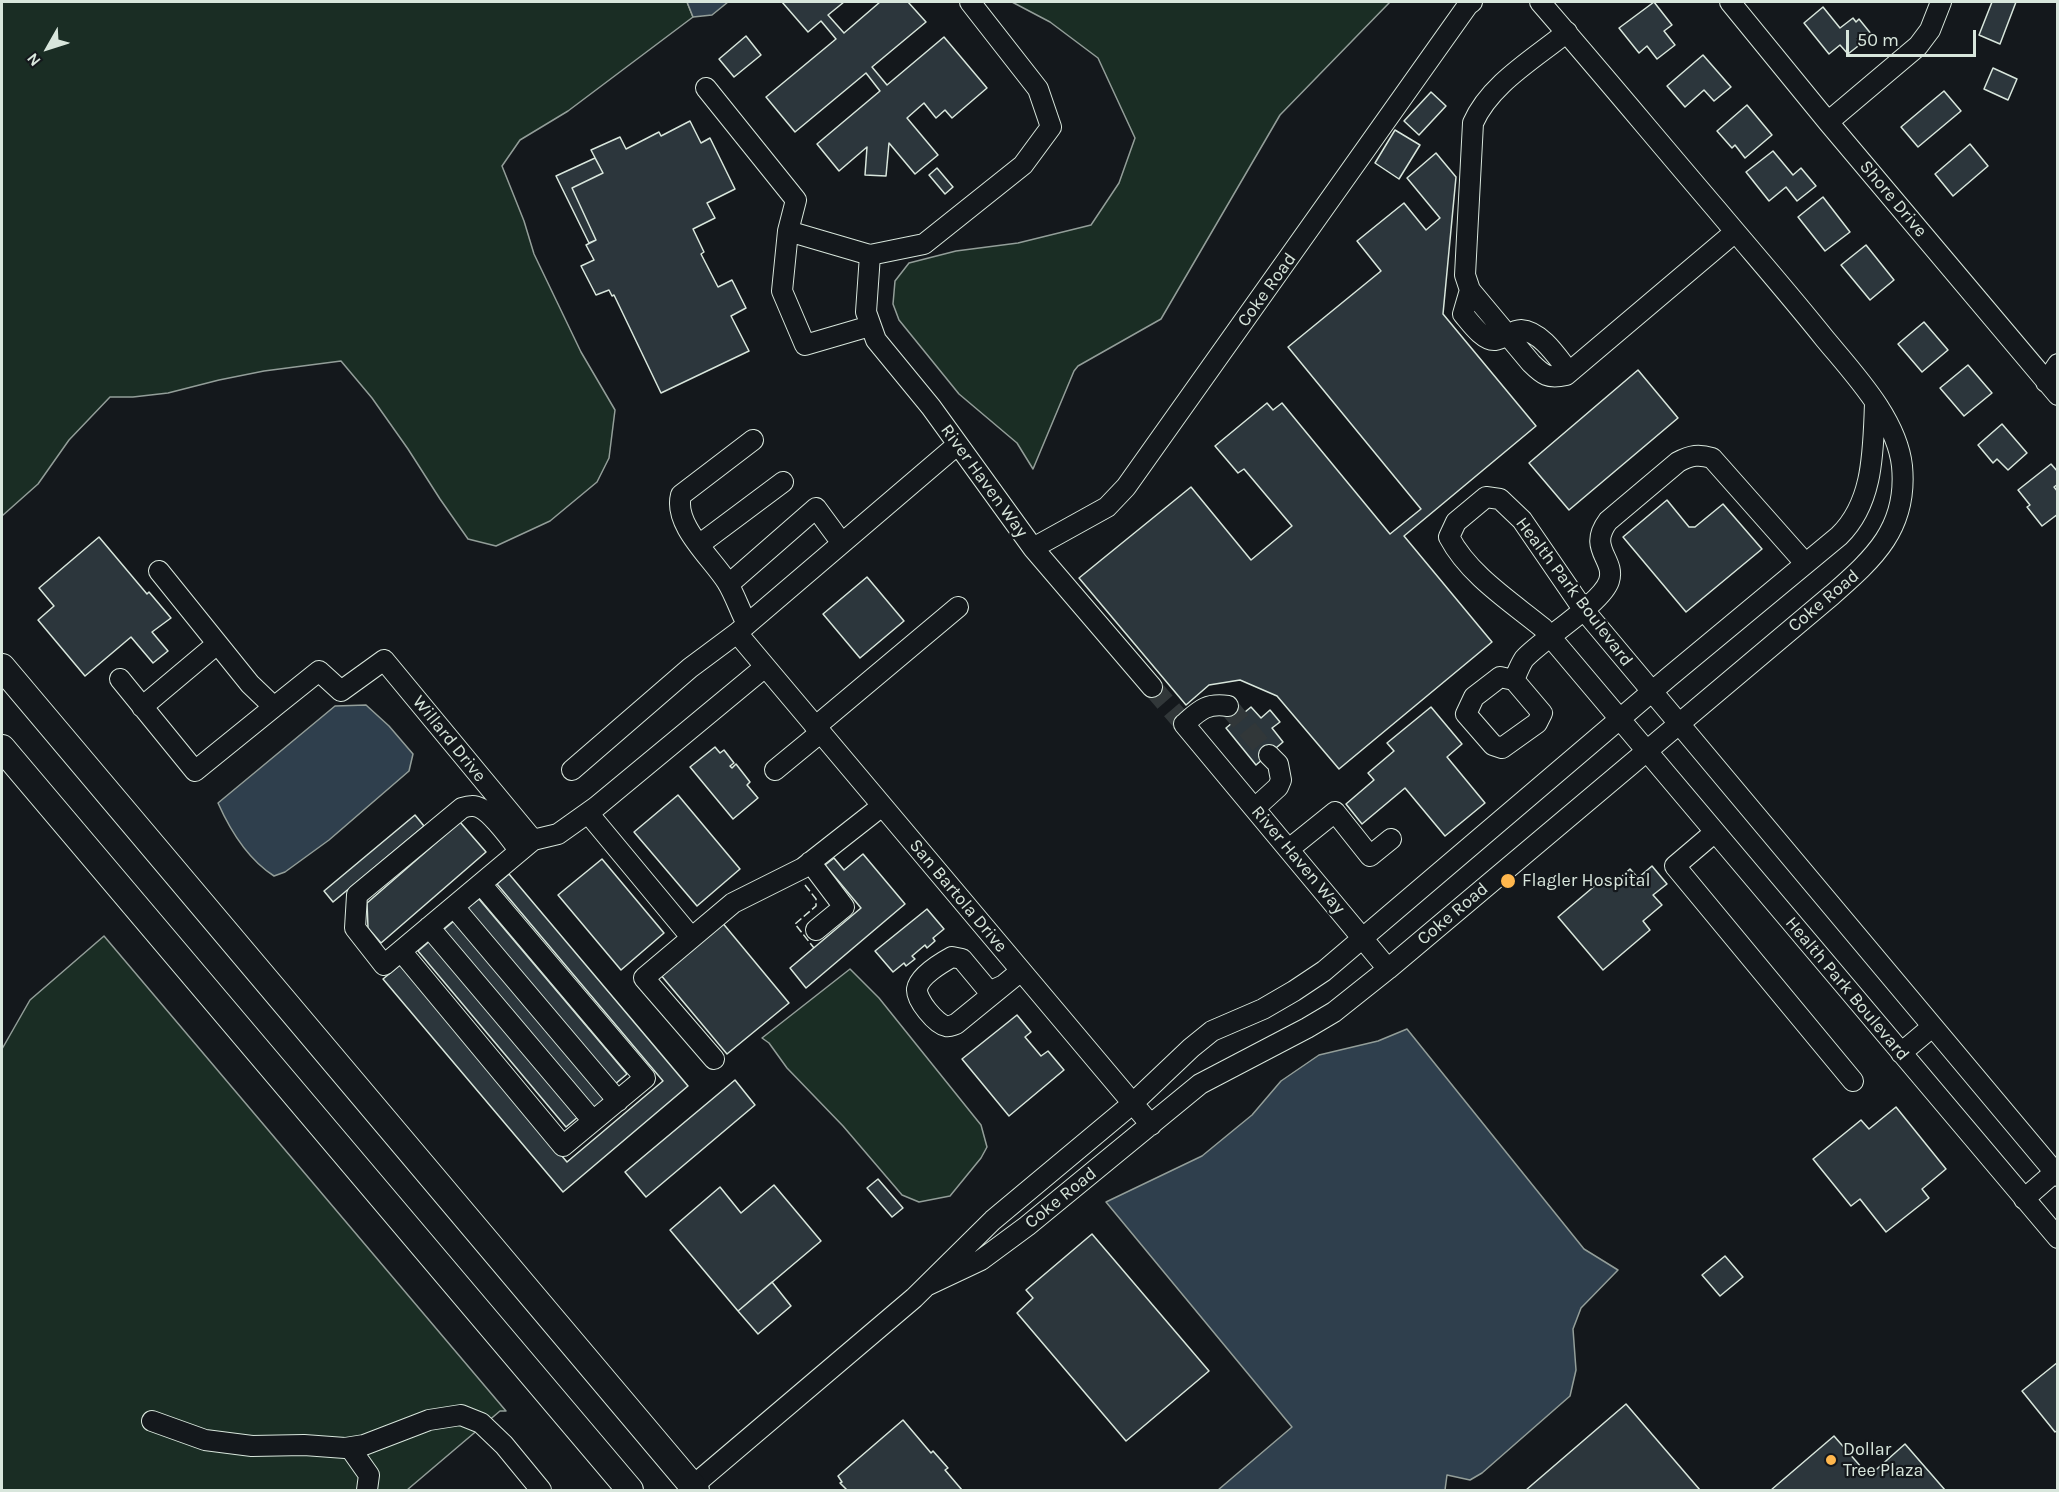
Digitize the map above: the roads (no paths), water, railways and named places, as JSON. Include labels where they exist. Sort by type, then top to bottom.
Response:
[{"type":"main road","points":[[2,667],[692,1489]]},
{"type":"main road","points":[[2,748],[630,1491]]},
{"type":"street","points":[[788,231],[870,255],[924,244],[1023,165],[1051,127],[1038,89],[970,2]]},
{"type":"street","name":"Coke Road","points":[[1033,548],[1107,507],[1126,487],[1468,4],[1472,2]]},
{"type":"street","name":"Coke Road","points":[[928,1285],[981,1260],[1027,1226],[1200,1084],[1334,1012],[1864,567],[1877,553],[1889,534],[1897,517],[1902,489],[1899,448],[1890,428],[1865,388],[1540,2]]},
{"type":"street","name":"Shore Drive","points":[[1730,2],[2052,388]]},
{"type":"street","points":[[1828,122],[1917,46],[1929,30],[1941,2]]},
{"type":"street","points":[[1567,32],[1496,89],[1478,112],[1473,123],[1464,275],[1470,290],[1540,372],[1553,378],[1569,372],[1735,232]]},
{"type":"street","points":[[706,88],[796,200],[788,231],[782,291],[805,345],[870,326]]},
{"type":"street","name":"River Haven Way","points":[[870,255],[866,312],[876,340],[931,407],[1033,548],[1152,687]]},
{"type":"street","points":[[2052,388],[2058,364]]},
{"type":"street","name":"Coke Road","points":[[692,1489],[928,1285],[993,1220],[1132,1104],[1191,1048],[1212,1031],[1263,1009],[1324,970],[1847,528],[1863,498],[1873,455],[1875,404]]},
{"type":"street","name":"San Bartola Drive","points":[[753,440],[681,495],[678,504],[682,521],[729,584],[742,628],[765,667],[1151,1125]]},
{"type":"street","points":[[572,770],[690,668],[742,628],[957,445]]},
{"type":"street","points":[[1514,680],[1524,660],[1599,595],[1609,582],[1609,569],[1600,542],[1602,530],[1608,521],[1688,456],[1701,454],[1712,458],[1805,564]]},
{"type":"street","points":[[700,544],[783,482]]},
{"type":"street","name":"Health Park Boulevard","points":[[2056,1174],[1583,609],[1522,520],[1500,499],[1486,497],[1456,522],[1449,537],[1458,555],[1482,578],[1543,628],[2058,1238]]},
{"type":"street","points":[[729,584],[816,508],[841,542]]},
{"type":"street","points":[[120,680],[195,771],[274,707],[250,684],[159,571]]},
{"type":"street","points":[[775,770],[958,607]]},
{"type":"street","points":[[142,707],[218,644]]},
{"type":"street","name":"Willard Drive","points":[[274,707],[319,671],[341,692],[384,660],[526,846]]},
{"type":"street","points":[[526,846],[482,808],[473,805],[462,808],[357,895],[355,928],[384,965],[526,846],[558,834],[588,813],[765,667]]},
{"type":"street","name":"River Haven Way","points":[[1228,706],[1215,704],[1201,709],[1184,724],[1388,969]]},
{"type":"street","points":[[1255,808],[1278,787],[1281,780],[1278,764],[1269,755]]},
{"type":"street","points":[[714,1059],[644,978],[733,903],[803,868],[882,806]]},
{"type":"street","points":[[1289,849],[1335,812],[1371,856],[1391,839]]},
{"type":"street","points":[[588,813],[691,937]]},
{"type":"street","points":[[1715,832],[1675,866],[1852,1081]]},
{"type":"street","points":[[810,862],[844,907],[816,930]]},
{"type":"street","points":[[401,951],[563,1146],[618,1101],[645,1078],[481,884]]},
{"type":"street","points":[[454,907],[618,1101]]},
{"type":"street","points":[[429,927],[592,1121]]},
{"type":"street","points":[[1002,986],[1021,971]]},
{"type":"street","points":[[1901,1053],[1932,1027]]},
{"type":"street","points":[[2024,1199],[2056,1174]]},
{"type":"street","points":[[152,1420],[205,1440],[252,1446],[304,1445],[350,1448],[429,1420],[461,1415],[481,1423],[504,1445],[541,1491]]},
{"type":"street","points":[[350,1448],[369,1475],[367,1491]]},
{"type":"water","points":[[687,2],[728,2],[712,15],[693,17]]},
{"type":"water","points":[[366,705],[389,726],[413,754],[409,771],[329,840],[285,872],[274,876],[256,862],[241,844],[218,803],[335,706]]},
{"type":"water","points":[[1407,1029],[1584,1249],[1618,1270],[1581,1308],[1573,1329],[1576,1370],[1570,1396],[1482,1473],[1470,1480],[1447,1475],[1445,1490],[1218,1490],[1292,1427],[1106,1202],[1202,1156],[1252,1115],[1281,1081],[1319,1055],[1378,1041]]},
{"type":"tunnel","points":[[1152,687],[1184,724]]},
{"type":"tunnel","points":[[1228,706],[1269,755]]},
{"type":"place","name":"Flagler Hospital","points":[[1508,881]]},
{"type":"place","name":"Dollar Tree Plaza","points":[[1831,1460]]}]
